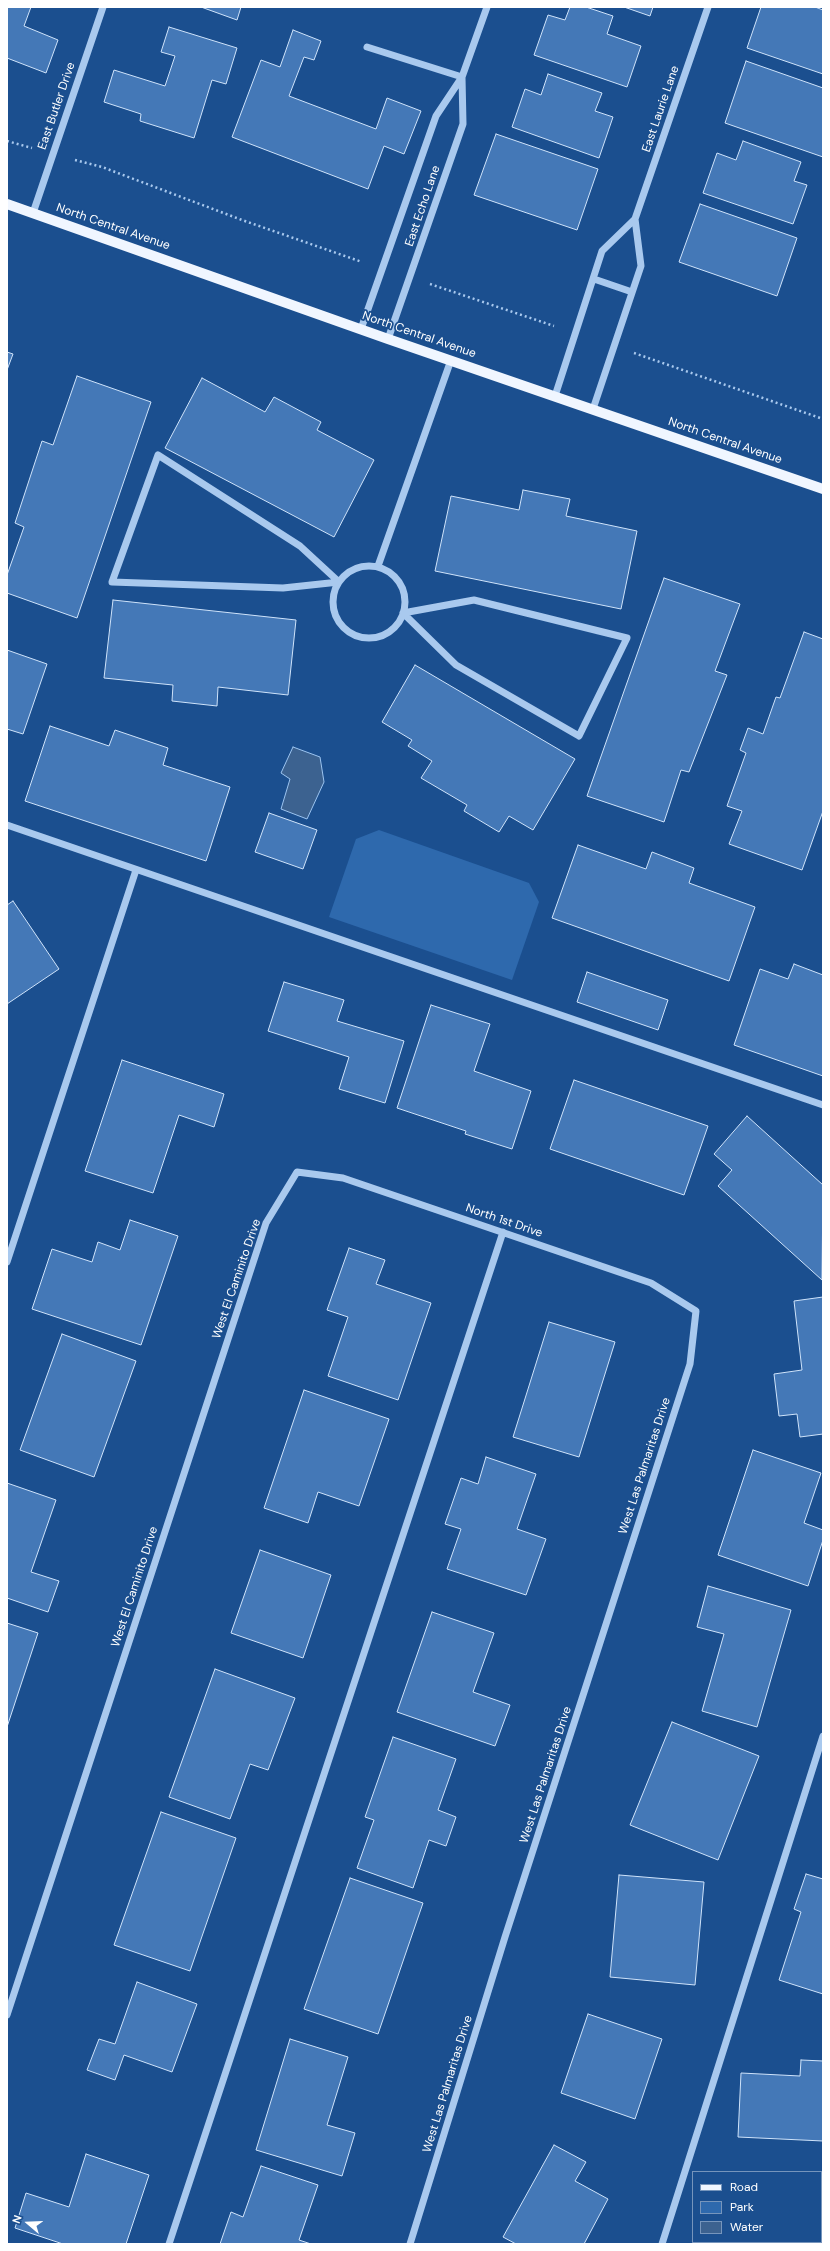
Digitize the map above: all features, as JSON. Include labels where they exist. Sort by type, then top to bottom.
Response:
[{"type":"main road","name":"North Central Avenue","points":[[7,204],[388,339],[823,489]]},
{"type":"street","name":"East Butler Drive","points":[[33,213],[102,7]]},
{"type":"street","name":"East Echo Lane","points":[[362,329],[436,116],[462,77],[486,7]]},
{"type":"street","name":"East Laurie Lane","points":[[555,396],[602,251],[635,219],[708,7]]},
{"type":"street","points":[[367,47],[462,77]]},
{"type":"street","name":"East Echo Lane","points":[[388,339],[463,124],[462,77]]},
{"type":"street","name":"East Laurie Lane","points":[[593,409],[642,266],[635,219]]},
{"type":"street","points":[[594,279],[632,292]]},
{"type":"street","points":[[378,566],[451,360]]},
{"type":"street","points":[[158,455],[300,546],[339,582],[283,588],[112,582],[158,455]]},
{"type":"street","points":[[378,566],[387,570],[400,584],[404,599],[403,613],[390,631],[380,636],[369,638],[358,636],[348,631],[335,614],[334,592],[339,582],[346,574],[356,568],[378,566]]},
{"type":"street","points":[[474,600],[627,638],[579,736],[456,665],[403,613],[474,600]]},
{"type":"street","points":[[7,826],[823,1105]]},
{"type":"street","points":[[7,1262],[136,870]]},
{"type":"street","name":"North 1st Drive","points":[[297,1172],[343,1178],[651,1283],[696,1311]]},
{"type":"street","name":"West El Caminito Drive","points":[[7,2015],[266,1223],[297,1172]]},
{"type":"street","points":[[169,2244],[503,1232]]},
{"type":"street","name":"West Las Palmaritas Drive","points":[[410,2244],[505,1937],[690,1364],[696,1311]]},
{"type":"street","points":[[662,2244],[823,1736]]},
{"type":"green space","points":[[379,830],[529,883],[539,902],[512,980],[329,917],[356,839]]},
{"type":"water","points":[[293,747],[320,757],[324,782],[307,819],[281,809],[290,779],[281,773]]},
{"type":"building","points":[[7,7],[31,7],[24,26],[58,40],[46,73],[7,58]]},
{"type":"building","points":[[201,7],[241,7],[237,20]]},
{"type":"building","points":[[570,7],[586,7],[613,16],[607,34],[641,46],[627,87],[534,55],[548,15],[565,20]]},
{"type":"building","points":[[624,7],[653,7],[650,16]]},
{"type":"building","points":[[761,7],[815,7],[823,10],[823,74],[747,48]]},
{"type":"building","points":[[169,27],[237,48],[226,84],[212,80],[194,138],[140,121],[141,114],[104,102],[114,70],[165,86],[175,56],[161,52]]},
{"type":"building","points":[[293,30],[321,41],[314,60],[304,57],[289,96],[376,129],[387,98],[421,111],[404,154],[384,146],[368,189],[232,137],[261,60],[280,67]]},
{"type":"building","points":[[746,61],[823,88],[823,157],[725,123]]},
{"type":"building","points":[[548,74],[602,93],[595,111],[613,117],[599,158],[512,127],[525,89],[541,95]]},
{"type":"building","points":[[496,134],[598,169],[577,230],[474,195]]},
{"type":"building","points":[[743,141],[801,162],[794,181],[807,185],[793,224],[703,193],[717,153],[736,160]]},
{"type":"building","points":[[700,204],[797,238],[777,296],[679,262]]},
{"type":"building","points":[[7,352],[13,354],[7,370]]},
{"type":"building","points":[[77,376],[151,402],[77,618],[7,593],[7,575],[24,527],[15,523],[42,441],[53,445]]},
{"type":"building","points":[[202,378],[265,412],[274,397],[321,422],[317,430],[374,460],[334,537],[165,448]]},
{"type":"building","points":[[523,490],[570,499],[566,516],[637,531],[621,609],[435,571],[451,496],[519,510]]},
{"type":"building","points":[[664,578],[740,604],[715,671],[727,675],[689,772],[681,770],[664,822],[587,796]]},
{"type":"building","points":[[113,600],[296,620],[288,695],[218,687],[217,706],[172,701],[173,685],[104,678]]},
{"type":"building","points":[[804,632],[823,639],[823,811],[802,870],[729,844],[742,811],[727,806],[746,753],[740,750],[748,728],[763,734],[776,697],[780,698]]},
{"type":"building","points":[[7,650],[47,664],[23,734],[7,729]]},
{"type":"building","points":[[415,665],[575,759],[533,830],[509,816],[499,832],[464,811],[467,805],[421,778],[432,761],[408,746],[412,740],[382,722]]},
{"type":"building","points":[[50,726],[109,746],[115,730],[168,748],[163,765],[230,787],[206,861],[25,801]]},
{"type":"building","points":[[269,813],[317,830],[303,869],[255,852]]},
{"type":"building","points":[[578,845],[646,869],[652,852],[694,868],[689,883],[755,907],[729,981],[552,918]]},
{"type":"building","points":[[13,901],[59,969],[7,1004],[7,905]]},
{"type":"building","points":[[794,964],[823,975],[823,1076],[734,1045],[760,969],[788,979]]},
{"type":"building","points":[[587,972],[668,1000],[658,1030],[577,1002]]},
{"type":"building","points":[[284,982],[344,1000],[337,1021],[404,1041],[385,1103],[339,1089],[349,1057],[268,1031]]},
{"type":"building","points":[[431,1005],[490,1024],[474,1071],[531,1091],[512,1149],[465,1134],[466,1131],[397,1108]]},
{"type":"building","points":[[122,1060],[224,1094],[214,1127],[179,1115],[153,1193],[85,1171]]},
{"type":"building","points":[[574,1080],[708,1126],[684,1195],[550,1149]]},
{"type":"building","points":[[747,1116],[823,1185],[822,1280],[718,1186],[732,1170],[714,1154]]},
{"type":"building","points":[[130,1220],[178,1236],[141,1345],[32,1309],[52,1249],[92,1262],[98,1242],[120,1250]]},
{"type":"building","points":[[349,1248],[385,1260],[376,1284],[431,1303],[398,1400],[328,1376],[348,1317],[327,1310]]},
{"type":"building","points":[[823,1297],[823,1434],[800,1437],[797,1414],[779,1416],[774,1374],[802,1370],[794,1301]]},
{"type":"building","points":[[549,1322],[615,1342],[579,1457],[513,1437]]},
{"type":"building","points":[[62,1334],[136,1361],[94,1477],[20,1450]]},
{"type":"building","points":[[304,1390],[389,1419],[359,1506],[318,1492],[308,1523],[264,1508]]},
{"type":"building","points":[[753,1450],[821,1473],[804,1523],[823,1530],[823,1540],[808,1586],[718,1555]]},
{"type":"building","points":[[486,1457],[536,1474],[517,1529],[546,1539],[526,1595],[447,1569],[461,1529],[445,1524],[461,1478],[478,1484]]},
{"type":"building","points":[[7,1483],[56,1500],[31,1572],[59,1581],[48,1612],[7,1598]]},
{"type":"building","points":[[260,1550],[331,1575],[303,1658],[231,1633]]},
{"type":"building","points":[[708,1586],[791,1610],[757,1727],[702,1711],[724,1634],[697,1627]]},
{"type":"building","points":[[432,1612],[494,1633],[473,1692],[510,1705],[495,1746],[397,1712]]},
{"type":"building","points":[[7,1623],[38,1633],[7,1727]]},
{"type":"building","points":[[215,1669],[295,1698],[268,1770],[250,1764],[230,1819],[169,1797]]},
{"type":"building","points":[[672,1722],[759,1756],[718,1860],[630,1825]]},
{"type":"building","points":[[393,1737],[456,1759],[438,1810],[456,1817],[446,1846],[429,1840],[413,1888],[357,1868],[374,1820],[365,1817]]},
{"type":"building","points":[[161,1812],[236,1838],[190,1971],[114,1945]]},
{"type":"building","points":[[806,1874],[823,1879],[823,1994],[779,1980],[801,1912],[794,1909]]},
{"type":"building","points":[[619,1875],[704,1882],[695,1985],[610,1977]]},
{"type":"building","points":[[350,1878],[423,1903],[378,2034],[304,2009]]},
{"type":"building","points":[[137,1982],[197,2004],[172,2072],[124,2055],[115,2080],[87,2070],[99,2039],[115,2044]]},
{"type":"building","points":[[588,2014],[662,2039],[635,2119],[561,2093]]},
{"type":"building","points":[[290,2039],[348,2057],[327,2125],[355,2133],[342,2176],[256,2150]]},
{"type":"building","points":[[801,2060],[823,2061],[823,2141],[738,2137],[741,2073],[800,2076]]},
{"type":"building","points":[[554,2145],[586,2162],[575,2181],[608,2199],[584,2244],[516,2244],[503,2237]]},
{"type":"building","points":[[86,2154],[149,2175],[126,2244],[63,2244],[15,2228],[26,2193],[69,2207]]},
{"type":"building","points":[[261,2166],[318,2185],[299,2240],[311,2244],[220,2244],[231,2212],[243,2217]]}]
